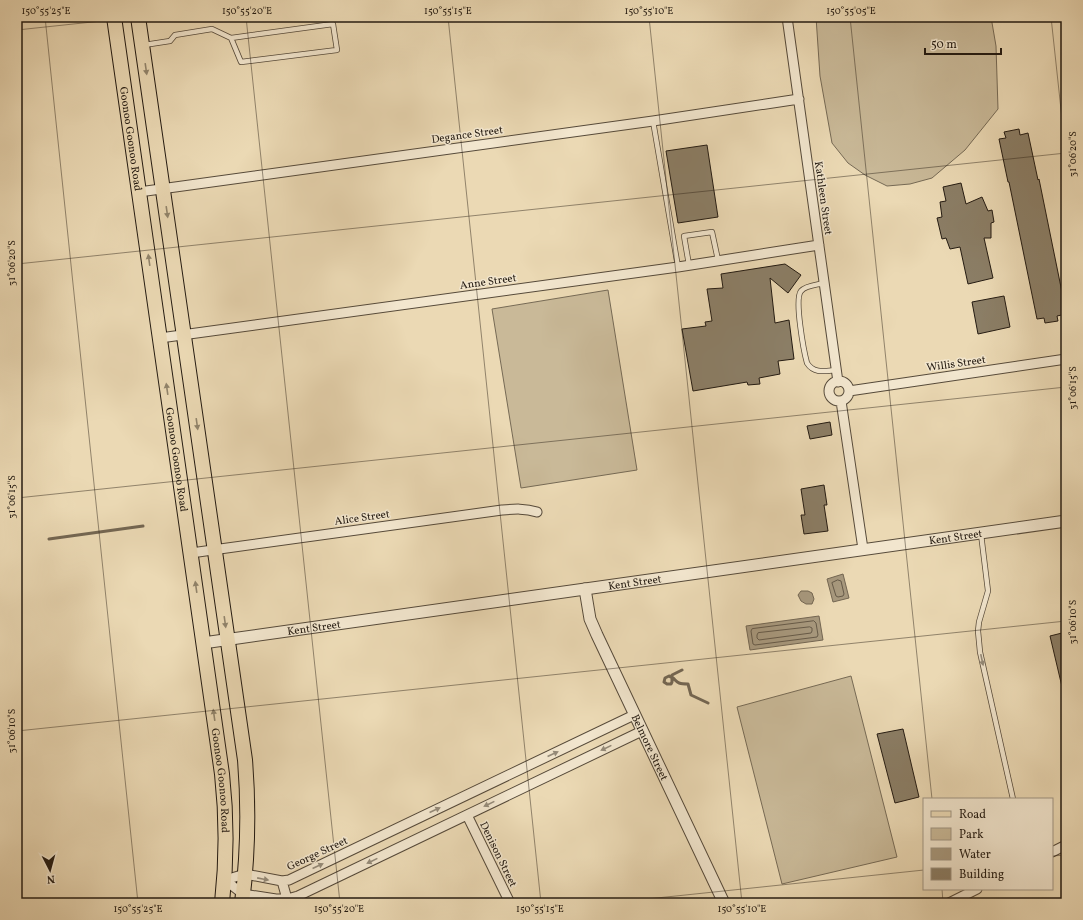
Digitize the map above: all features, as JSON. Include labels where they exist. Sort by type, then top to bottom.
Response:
[{"type":"main road","name":"Goonoo Goonoo Road","points":[[114,17],[222,774],[226,809],[227,847],[222,903]]},
{"type":"main road","name":"Goonoo Goonoo Road","points":[[138,17],[164,188],[245,760],[248,797],[245,874],[242,898]]},
{"type":"street","name":"Kathleen Street","points":[[787,17],[838,382]]},
{"type":"street","name":"Degance Street","points":[[139,192],[653,121],[799,99]]},
{"type":"street","name":"Anne Street","points":[[160,338],[678,267],[819,246]]},
{"type":"street","name":"Willis Street","points":[[849,391],[1066,359]]},
{"type":"street","points":[[838,382],[847,385],[849,391],[846,398],[841,401],[836,400],[830,394],[830,388],[838,382]]},
{"type":"street","points":[[841,401],[863,550]]},
{"type":"street","name":"Alice Street","points":[[191,553],[507,510],[523,509],[537,512]]},
{"type":"street","name":"Kent Street","points":[[204,643],[1066,521]]},
{"type":"street","name":"Belmore Street","points":[[585,589],[593,627],[724,903]]},
{"type":"street","name":"George Street","points":[[225,880],[245,874],[282,881],[296,877],[634,715]]},
{"type":"street","points":[[225,880],[242,898],[272,899],[288,902],[642,730]]},
{"type":"street","name":"Denison Street","points":[[467,815],[510,903]]},
{"type":"street","points":[[1053,852],[1066,845]]},
{"type":"street","points":[[282,881],[288,902]]},
{"type":"street","points":[[950,903],[975,890]]},
{"type":"lane","points":[[143,45],[170,41],[175,35],[212,29],[231,38],[333,24],[337,50],[241,62],[231,38]]},
{"type":"lane","points":[[653,121],[678,267]]},
{"type":"lane","points":[[689,265],[684,236],[712,232],[718,260]]},
{"type":"lane","points":[[824,283],[806,287],[801,290],[798,295],[798,307],[807,363],[815,370],[836,370]]},
{"type":"lane","points":[[980,533],[988,591],[979,622],[978,631],[980,652],[1013,798]]},
{"type":"green space","points":[[816,17],[991,17],[996,46],[998,109],[965,150],[932,178],[910,184],[887,186],[865,175],[848,163],[832,143],[820,76]]},
{"type":"green space","points":[[608,290],[637,470],[521,488],[492,309]]},
{"type":"green space","points":[[851,676],[897,857],[782,884],[737,707]]},
{"type":"water","points":[[843,574],[849,598],[833,602],[827,579]]},
{"type":"water","points":[[801,591],[808,591],[812,593],[814,599],[812,604],[806,604],[801,601],[798,595]]},
{"type":"water","points":[[819,616],[823,640],[750,650],[746,626]]},
{"type":"building","points":[[1019,129],[1020,135],[1028,133],[1038,180],[1039,179],[1066,312],[1066,314],[1057,316],[1058,321],[1045,323],[1044,318],[1037,319],[999,139],[1006,138],[1004,132]]},
{"type":"building","points":[[707,145],[718,217],[678,223],[666,151]]},
{"type":"building","points":[[961,183],[966,204],[982,197],[988,211],[992,210],[994,222],[991,223],[991,238],[984,238],[993,278],[968,284],[960,247],[950,249],[946,238],[942,239],[937,218],[942,217],[940,202],[946,201],[943,187]]},
{"type":"building","points":[[785,264],[801,275],[788,293],[770,278],[775,323],[789,320],[794,359],[778,361],[780,374],[759,378],[760,384],[748,385],[747,382],[693,391],[682,329],[706,326],[705,322],[712,321],[707,289],[723,288],[721,274]]},
{"type":"building","points":[[1004,296],[1010,327],[978,334],[972,302]]},
{"type":"building","points":[[830,422],[832,435],[810,439],[807,426]]},
{"type":"building","points":[[824,485],[827,505],[824,505],[828,531],[804,534],[801,515],[805,515],[801,489]]},
{"type":"building","points":[[1066,632],[1066,691],[1063,691],[1050,636]]},
{"type":"building","points":[[903,729],[919,797],[895,803],[877,734]]},
{"type":"waterway","points":[[49,539],[143,526]]},
{"type":"waterway","points":[[682,670],[672,675],[672,682],[671,684],[664,682],[665,678],[669,676],[672,677],[674,679],[678,683],[688,684],[691,695],[708,703]]}]
